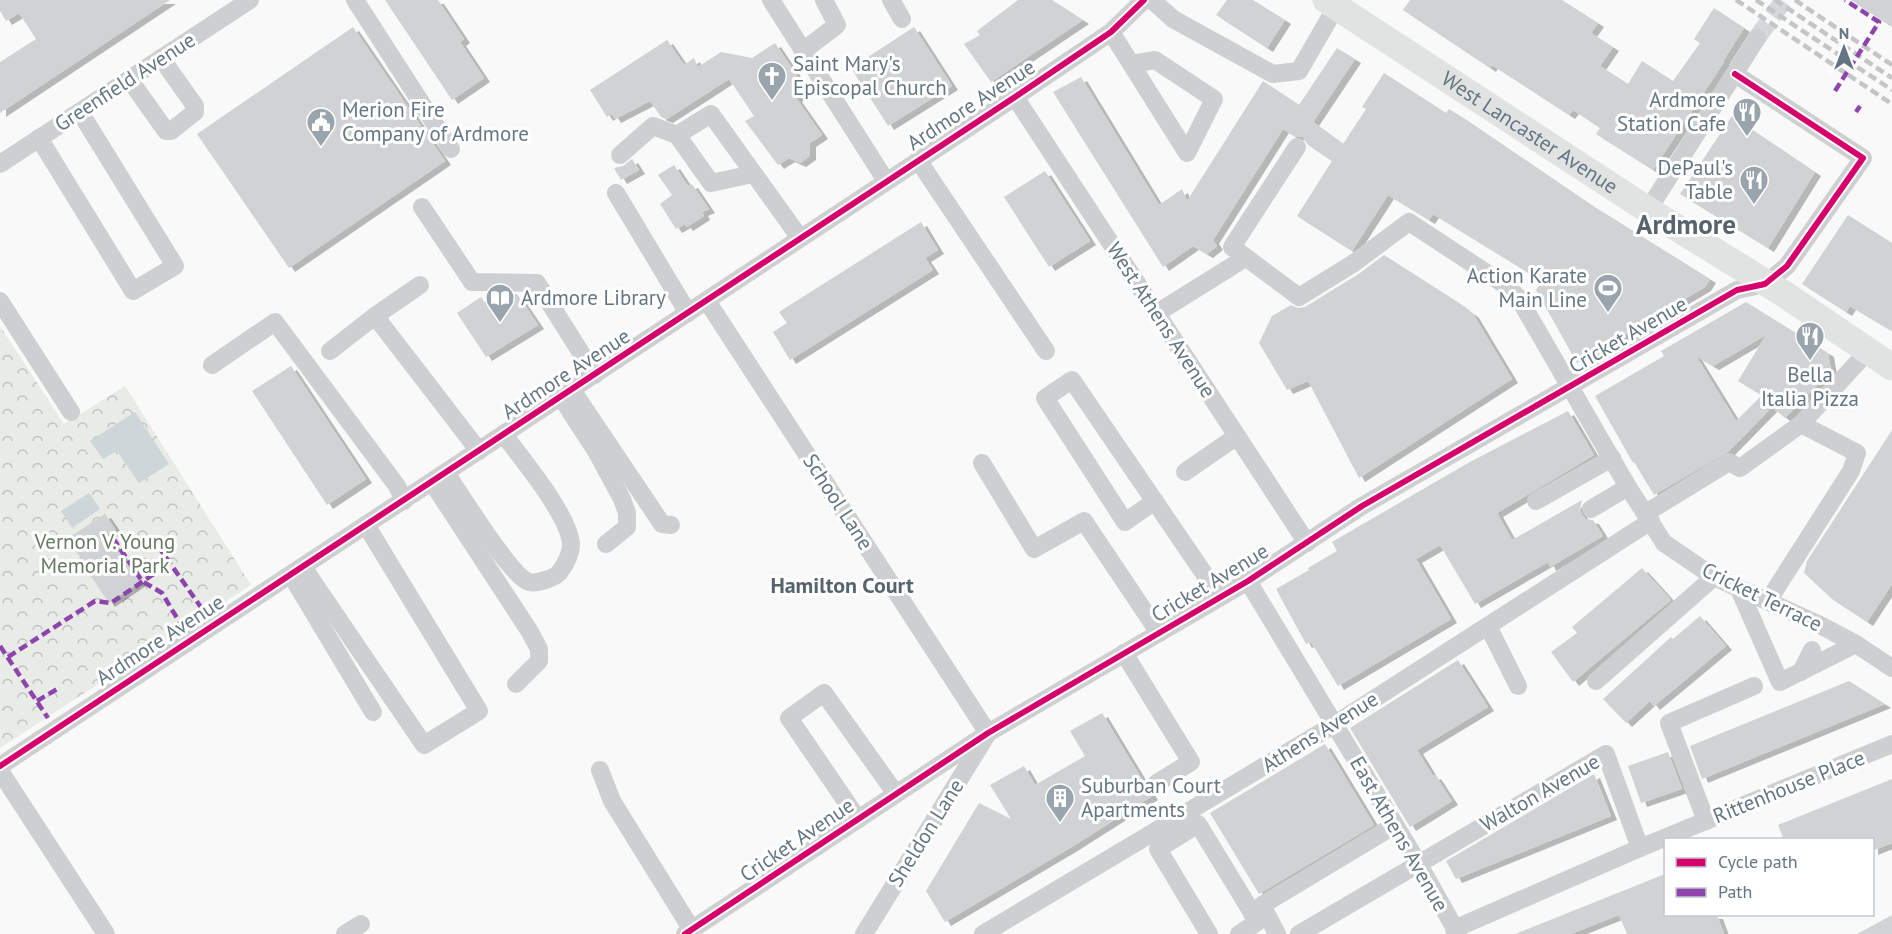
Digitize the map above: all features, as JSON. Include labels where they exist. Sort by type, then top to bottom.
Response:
[{"type":"highway","name":"West Lancaster Avenue","points":[[1331,3],[1648,210],[1784,294],[1892,367]]},
{"type":"street","name":"Greenfield Avenue","points":[[0,164],[250,0]]},
{"type":"street","points":[[355,0],[451,148]]},
{"type":"street","points":[[771,0],[886,181]]},
{"type":"street","points":[[803,51],[837,25],[824,0]]},
{"type":"street","points":[[891,0],[902,19]]},
{"type":"street","name":"Ardmore Avenue","points":[[0,768],[1015,97],[1110,32],[1144,0]]},
{"type":"street","points":[[1152,0],[1173,19],[1273,74],[1299,71],[1331,3]]},
{"type":"street","points":[[1110,32],[1187,153],[1214,99],[1155,60],[1131,64]]},
{"type":"street","points":[[1648,210],[1757,39]]},
{"type":"street","points":[[129,79],[166,131],[171,131],[195,112],[195,106],[161,58]]},
{"type":"street","points":[[1735,74],[1863,158],[1787,266],[1765,284]]},
{"type":"street","name":"West Athens Avenue","points":[[1015,97],[1307,543]]},
{"type":"street","points":[[39,138],[133,291],[175,266],[80,112]]},
{"type":"street","points":[[677,135],[711,114],[800,238]]},
{"type":"street","points":[[620,155],[653,126],[677,135],[711,183],[753,174]]},
{"type":"street","points":[[1156,313],[1245,258],[1232,247],[1297,147]]},
{"type":"street","points":[[918,160],[1046,351]]},
{"type":"street","points":[[616,193],[688,313]]},
{"type":"street","points":[[422,207],[472,282],[537,283],[595,375]]},
{"type":"street","name":"Cricket Terrace","points":[[1245,258],[1299,297],[1354,264],[1409,222],[1505,285],[1518,297],[1628,487],[1664,543],[1714,577],[1820,625],[1856,644],[1892,668]]},
{"type":"street","name":"Cricket Avenue","points":[[689,932],[988,733],[1248,581],[1362,506],[1737,290],[1765,284]]},
{"type":"street","points":[[330,351],[420,285]]},
{"type":"street","points":[[0,301],[71,412]]},
{"type":"street","name":"School Lane","points":[[707,301],[988,733]]},
{"type":"street","points":[[375,316],[479,451]]},
{"type":"street","points":[[212,365],[275,322],[397,486],[404,501]]},
{"type":"street","points":[[1768,601],[1851,471],[1857,453],[1801,424],[1868,351]]},
{"type":"street","points":[[1155,501],[1125,522],[1045,398],[1072,380],[1155,501],[1220,597]]},
{"type":"street","points":[[567,393],[662,524],[671,525]]},
{"type":"street","points":[[567,393],[627,513],[627,527],[606,544]]},
{"type":"street","name":"Athens Avenue","points":[[983,934],[1335,724],[1488,626],[1729,462],[1740,468],[1801,424]]},
{"type":"street","points":[[439,478],[519,575],[529,582],[538,582],[557,575],[569,556],[571,544],[566,527],[553,504],[504,435]]},
{"type":"street","points":[[1185,472],[1237,436]]},
{"type":"street","points":[[1536,501],[1612,458]]},
{"type":"street","points":[[982,463],[1035,549],[1084,521],[1159,633]]},
{"type":"street","points":[[439,478],[538,649],[538,661],[516,684]]},
{"type":"street","points":[[1591,509],[1628,487]]},
{"type":"street","points":[[297,571],[424,745],[479,711],[366,525]]},
{"type":"street","points":[[297,571],[373,712]]},
{"type":"street","points":[[1596,681],[1714,577]]},
{"type":"street","name":"East Athens Avenue","points":[[1248,581],[1418,863],[1456,931]]},
{"type":"street","points":[[1739,589],[1780,682],[1856,644]]},
{"type":"street","points":[[1488,626],[1518,686]]},
{"type":"street","points":[[1765,649],[1775,633]]},
{"type":"street","points":[[1801,672],[1812,650]]},
{"type":"street","points":[[1124,653],[1191,762],[1156,783]]},
{"type":"street","points":[[1706,821],[1669,723],[1754,686]]},
{"type":"street","points":[[858,819],[789,718],[824,693],[896,794]]},
{"type":"street","name":"Sheldon Lane","points":[[864,934],[988,733]]},
{"type":"street","name":"Rittenhouse Place","points":[[1664,838],[1892,744]]},
{"type":"street","name":"Walton Avenue","points":[[1418,863],[1606,754],[1640,848]]},
{"type":"street","points":[[0,768],[106,934]]},
{"type":"street","points":[[600,770],[612,801],[689,932]]},
{"type":"street","points":[[1209,934],[1158,849],[1198,824],[1277,934]]},
{"type":"street","points":[[1257,908],[1395,825]]},
{"type":"street","name":"Rittenhouse Place","points":[[1456,931],[1664,838]]},
{"type":"street","points":[[1299,934],[1418,863]]},
{"type":"street","points":[[1239,934],[1256,923],[1257,908]]},
{"type":"street","points":[[345,934],[361,924]]},
{"type":"green space","name":"Vernon V. Young Memorial Park","points":[[0,326],[64,424],[125,386],[251,585],[0,748]]},
{"type":"shaded area","points":[[135,412],[169,464],[139,483],[117,451],[103,459],[90,441]]},
{"type":"shaded area","points":[[89,493],[100,509],[72,528],[61,511]]},
{"type":"building","points":[[0,0],[170,0],[0,113],[0,62],[36,39],[19,13],[6,21],[0,11]]},
{"type":"building","points":[[385,0],[438,0],[464,39],[460,42],[484,78],[452,100]]},
{"type":"building","points":[[1018,0],[1052,0],[1083,20],[991,82],[964,44],[980,35],[977,31]]},
{"type":"building","points":[[1227,0],[1253,0],[1285,20],[1267,48],[1216,15]]},
{"type":"building","points":[[1410,0],[1562,0],[1598,23],[1591,33],[1613,47],[1600,66],[1628,84],[1642,61],[1673,81],[1700,43],[1694,39],[1714,8],[1744,28],[1653,170],[1596,134],[1600,128],[1573,110],[1569,115],[1492,65],[1490,68],[1403,10]]},
{"type":"building","points":[[1851,0],[1892,0],[1892,27]]},
{"type":"building","name":"Merion Fire Company of Ardmore","points":[[353,27],[445,161],[289,268],[197,134]]},
{"type":"building","points":[[914,27],[952,86],[888,126],[851,68]]},
{"type":"building","points":[[667,40],[684,65],[694,58],[698,67],[721,52],[752,58],[775,43],[807,91],[796,98],[822,135],[810,143],[810,156],[800,163],[789,158],[778,165],[745,121],[754,116],[729,79],[667,119],[661,117],[650,101],[615,119],[612,114],[607,117],[590,90]]},
{"type":"building","points":[[1337,48],[1355,59],[1313,122],[1343,144],[1366,109],[1362,107],[1384,73],[1446,113],[1449,109],[1465,119],[1590,204],[1710,279],[1705,287],[1577,363],[1536,290],[1542,281],[1433,214],[1429,220],[1388,195],[1352,251],[1297,216],[1332,161],[1308,145],[1303,137],[1294,136],[1283,129],[1213,240],[1217,246],[1207,254],[1193,246],[1163,267],[1053,92],[1081,77],[1159,205],[1182,189],[1187,201],[1263,81],[1299,105]]},
{"type":"building","points":[[1732,116],[1815,172],[1768,248],[1680,194]]},
{"type":"building","points":[[632,159],[639,170],[621,180],[614,168],[623,166]]},
{"type":"building","points":[[674,165],[688,186],[692,184],[709,209],[702,212],[704,216],[687,227],[685,224],[676,229],[660,204],[672,195],[658,175]]},
{"type":"building","points":[[1045,171],[1090,241],[1049,267],[1004,197]]},
{"type":"building","points":[[1848,215],[1892,243],[1892,331],[1850,306],[1846,312],[1802,284]]},
{"type":"building","points":[[921,222],[938,250],[925,258],[933,270],[790,360],[773,332],[787,323],[779,312]]},
{"type":"building","points":[[1384,255],[1473,314],[1512,379],[1359,478],[1308,381],[1287,390],[1259,343],[1272,316],[1291,305],[1298,308],[1305,307],[1360,273]]},
{"type":"building","name":"Ardmore Library","points":[[517,294],[538,325],[486,357],[457,313],[481,297],[490,310]]},
{"type":"building","points":[[1746,302],[1828,353],[1831,371],[1785,418],[1772,407],[1729,451],[1654,495],[1595,396],[1664,356],[1661,351]],"holes":[[[1766,335],[1738,381],[1762,395],[1736,421],[1696,356],[1713,366]]]},
{"type":"building","points":[[291,366],[366,479],[327,505],[252,391]]},
{"type":"building","points":[[1568,411],[1594,455],[1497,513],[1512,540],[1582,500],[1580,509],[1582,515],[1586,519],[1593,520],[1603,536],[1550,567],[1548,562],[1475,604],[1440,545],[1416,559],[1451,619],[1338,686],[1311,642],[1306,644],[1276,589],[1337,551],[1332,542],[1468,463]]},
{"type":"building","points":[[1892,430],[1892,584],[1867,622],[1832,599],[1804,573],[1807,561]]},
{"type":"building","points":[[105,514],[116,530],[107,535],[140,582],[109,603],[68,538]]},
{"type":"building","points":[[1642,568],[1671,600],[1573,682],[1551,652],[1577,633],[1572,627]]},
{"type":"building","points":[[1700,616],[1726,646],[1654,706],[1650,701],[1626,723],[1603,699],[1671,637],[1673,639]]},
{"type":"building","points":[[1458,660],[1488,707],[1417,750],[1452,801],[1410,827],[1350,728]]},
{"type":"building","points":[[1849,681],[1885,704],[1702,779],[1690,746]]},
{"type":"building","name":"Suburban Court Apartments","points":[[1102,713],[1152,796],[945,922],[926,891],[979,803],[1011,819],[990,785],[1024,766],[1035,785],[1085,756],[1070,731]]},
{"type":"building","points":[[1325,744],[1374,825],[1259,894],[1210,813]]},
{"type":"building","points":[[1668,752],[1682,789],[1641,803],[1628,766]]},
{"type":"building","points":[[1594,774],[1611,816],[1456,879],[1446,861]]},
{"type":"building","points":[[1892,779],[1892,843],[1874,850],[1874,838],[1783,838],[1778,825]]},
{"type":"building","points":[[1664,874],[1664,916],[1717,916],[1724,934],[1627,934],[1619,915],[1571,934],[1515,934]]},
{"type":"building","points":[[1892,915],[1892,934],[1857,934]]},
{"type":"tunnel","points":[[1757,38],[1784,0]]},
{"type":"railway","points":[[1736,0],[1892,104]]},
{"type":"railway","points":[[1756,0],[1892,90]]},
{"type":"railway","points":[[1775,0],[1892,78]]},
{"type":"railway","points":[[1795,0],[1892,65]]},
{"type":"marked path","points":[[1835,91],[1879,22],[1845,0]]},
{"type":"marked path","points":[[1856,112],[1860,106]]},
{"type":"marked path","points":[[113,538],[142,581],[162,593],[183,628]]},
{"type":"marked path","points":[[158,546],[205,613]]},
{"type":"marked path","points":[[8,657],[95,601],[111,603],[170,563]]},
{"type":"marked path","points":[[0,646],[48,718]]},
{"type":"marked path","points":[[37,701],[59,688]]},
{"type":"cycle path","points":[[0,766],[1015,97],[1111,32],[1144,0]]},
{"type":"cycle path","points":[[685,934],[988,733],[1248,581],[1362,506],[1737,290],[1765,284],[1787,266],[1863,158],[1735,74]]},
{"type":"place","name":"Saint Mary's Episcopal Church","points":[[772,102]]},
{"type":"place","name":"Ardmore Station Cafe","points":[[1747,138]]},
{"type":"place","name":"Merion Fire Company of Ardmore","points":[[321,148]]},
{"type":"place","name":"DePaul's Table","points":[[1754,206]]},
{"type":"place","name":"Action Karate Main Line","points":[[1608,314]]},
{"type":"place","name":"Ardmore Library","points":[[500,324]]},
{"type":"place","name":"Bella Italia Pizza","points":[[1810,362]]},
{"type":"place","name":"Suburban Court Apartments","points":[[1060,824]]},
{"type":"district","name":"Ardmore","points":[[1686,225]]},
{"type":"district","name":"Hamilton Court","points":[[842,585]]}]
